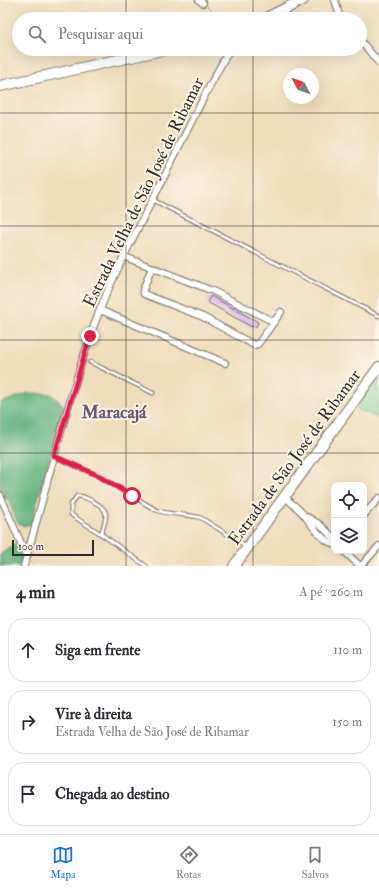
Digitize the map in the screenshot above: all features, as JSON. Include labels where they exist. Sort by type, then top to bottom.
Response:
[{"type":"main road","points":[[278,12],[303,0]]},
{"type":"main road","points":[[0,86],[135,56]]},
{"type":"main road","name":"Estrada de São José de Ribamar","points":[[234,566],[379,367]]},
{"type":"street","points":[[336,0],[339,12]]},
{"type":"street","points":[[367,48],[379,63]]},
{"type":"street","name":"Estrada Velha de São José de Ribamar","points":[[24,566],[57,457],[83,358],[100,310],[208,89],[226,56]]},
{"type":"street","points":[[125,257],[214,291],[274,322]]},
{"type":"street","points":[[152,267],[143,290],[144,294],[202,317],[254,345],[258,344],[281,312]]},
{"type":"street","points":[[100,310],[225,363]]},
{"type":"street","points":[[83,358],[90,362]]},
{"type":"street","points":[[0,495],[27,557]]},
{"type":"street","points":[[285,496],[304,515],[314,528],[331,543]]},
{"type":"street","points":[[367,512],[379,498]]},
{"type":"street","points":[[304,515],[318,524],[331,535]]},
{"type":"street","points":[[347,554],[360,566],[379,546]]},
{"type":"lane","points":[[153,200],[379,316]]},
{"type":"lane","points":[[90,362],[153,393]]},
{"type":"lane","points":[[57,457],[99,476],[156,510],[166,514],[201,518],[248,547]]},
{"type":"lane","points":[[101,534],[107,516],[105,509],[101,505],[82,496],[78,496],[71,505],[71,514],[146,566]]},
{"type":"path","points":[[201,2],[213,12]]},
{"type":"green space","points":[[379,377],[379,418],[357,409]]},
{"type":"green space","points":[[29,393],[51,394],[64,406],[31,524],[23,526],[17,522],[8,499],[0,498],[0,403]]},
{"type":"green space","points":[[17,542],[21,558],[19,566],[0,566],[0,555]]},
{"type":"building","points":[[211,296],[258,322],[256,327],[252,327],[207,302]]},
{"type":"district","name":"Maracajá","points":[[114,412]]},
{"type":"route","points":[[90,336],[54,456],[99,476],[132,496]]}]
